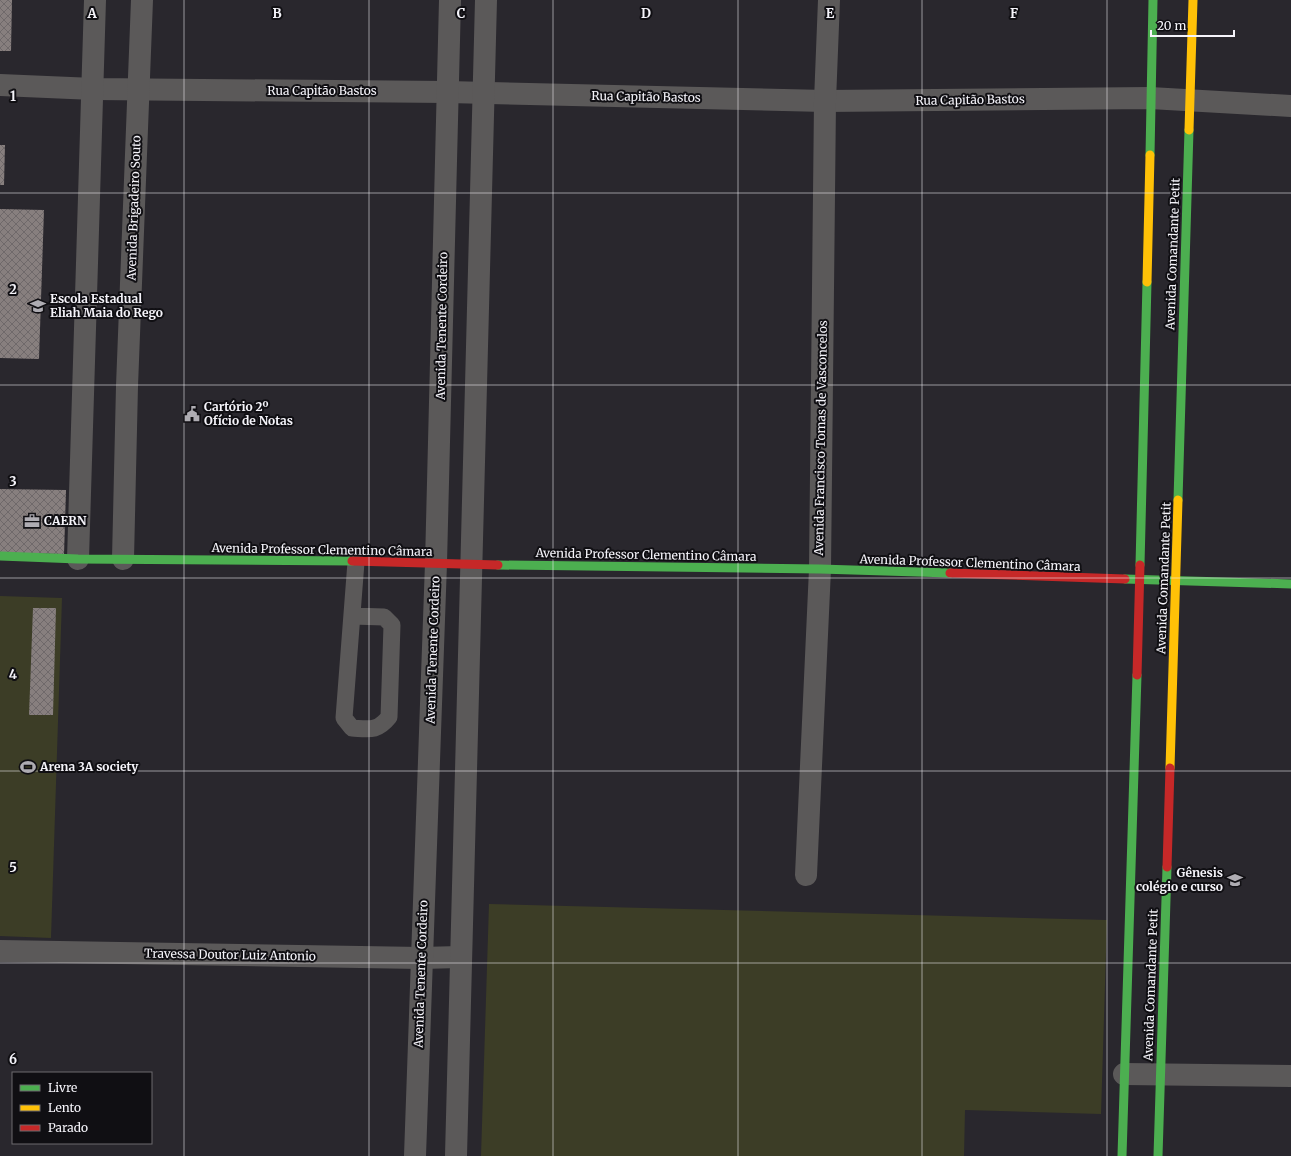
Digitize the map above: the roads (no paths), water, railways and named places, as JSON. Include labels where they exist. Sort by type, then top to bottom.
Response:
[{"type":"street","points":[[78,559],[94,89],[95,0]]},
{"type":"street","name":"Avenida Brigadeiro Souto","points":[[123,559],[127,386],[142,0]]},
{"type":"street","name":"Avenida Tenente Cordeiro","points":[[415,1156],[436,563],[450,0]]},
{"type":"street","points":[[456,1156],[486,0]]},
{"type":"street","name":"Avenida Francisco Tomas de Vasconcelos","points":[[806,875],[820,569],[825,101],[829,0]]},
{"type":"street","name":"Avenida Comandante Petit","points":[[1122,1156],[1140,581],[1153,0]]},
{"type":"street","name":"Avenida Comandante Petit","points":[[1158,1156],[1193,0]]},
{"type":"street","name":"Rua Capitão Bastos","points":[[0,85],[139,90],[484,92],[825,101],[1150,98],[1190,99],[1291,106]]},
{"type":"street","name":"Avenida Professor Clementino Câmara","points":[[0,556],[78,559],[820,569],[1140,581],[1291,584]]},
{"type":"street","name":"Travessa Doutor Luiz Antonio","points":[[0,952],[421,958],[460,957]]},
{"type":"street","points":[[1124,1074],[1160,1076],[1291,1076]]},
{"type":"lane","points":[[352,616],[384,617],[392,625],[389,717],[383,725],[376,729],[352,728],[344,718],[356,562]]},
{"type":"place","name":"Escola Estadual Eliah Maia do Rego","points":[[38,306]]},
{"type":"place","name":"Cartório 2º Ofício de Notas","points":[[192,414]]},
{"type":"place","name":"CAERN","points":[[32,521]]},
{"type":"place","name":"Arena 3A society","points":[[28,767]]},
{"type":"place","name":"Gênesis colégio e curso","points":[[1235,880]]}]
